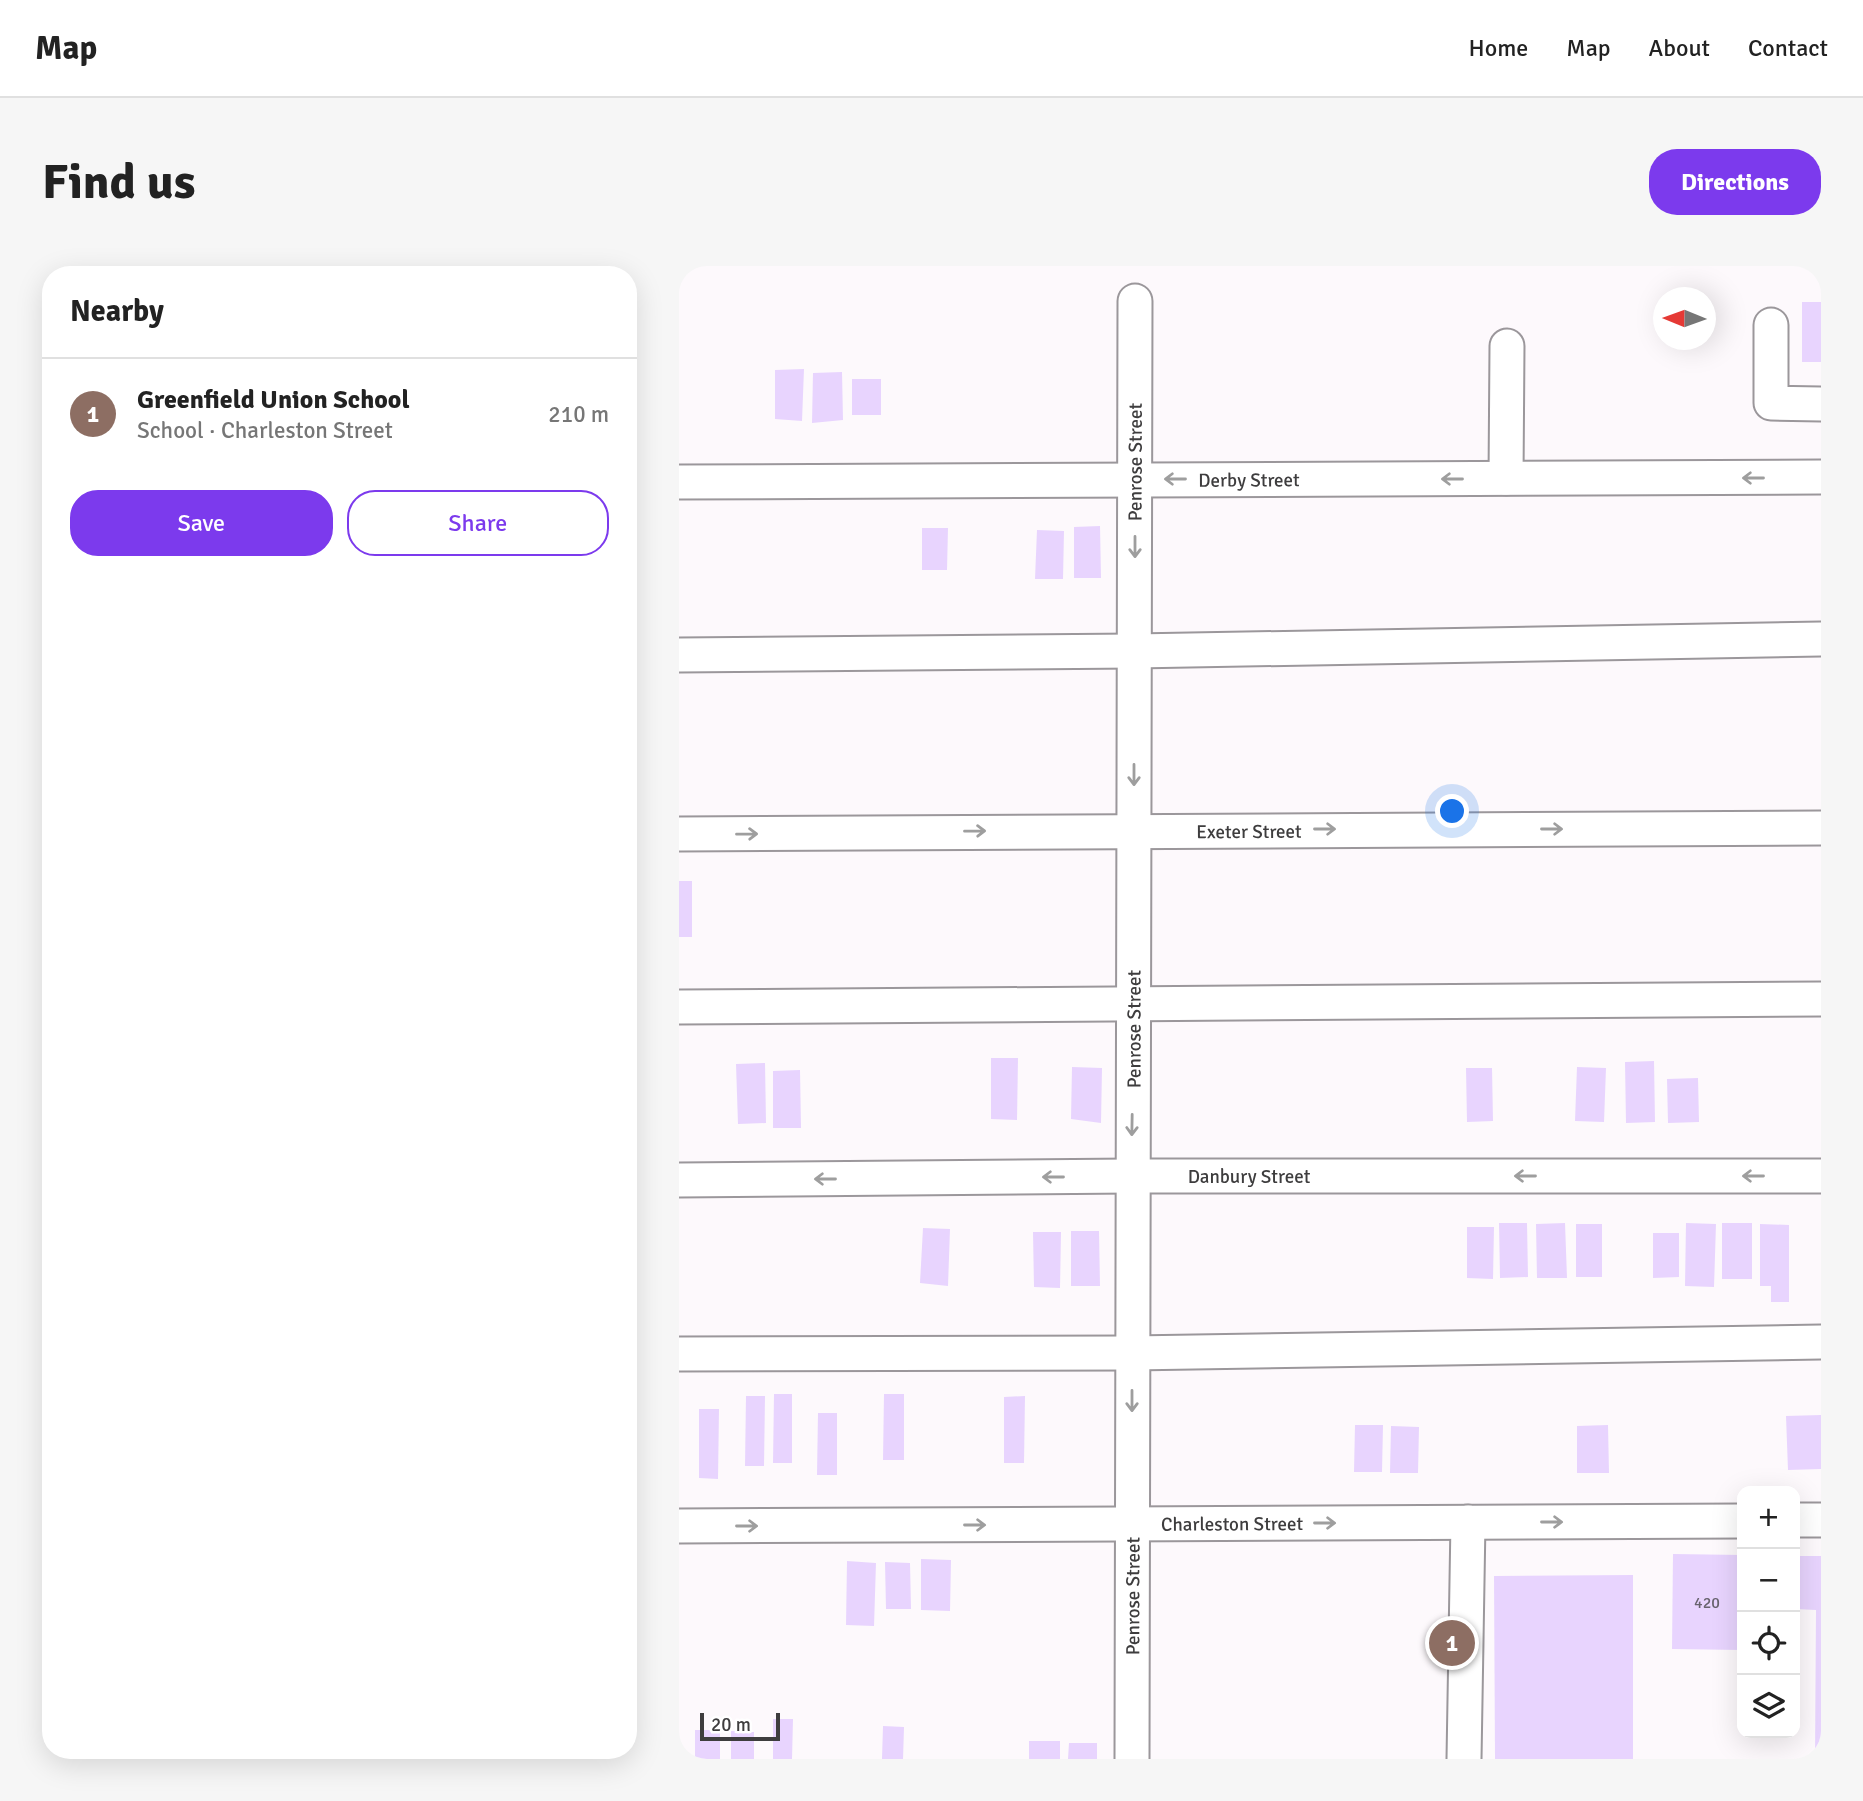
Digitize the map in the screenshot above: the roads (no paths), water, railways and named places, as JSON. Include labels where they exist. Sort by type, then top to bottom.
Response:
[{"type":"street","name":"Penrose Street","points":[[1132,1759],[1131,1176],[1135,301]]},
{"type":"street","points":[[1771,325],[1771,404],[1821,404]]},
{"type":"street","points":[[1506,478],[1507,346]]},
{"type":"street","name":"Derby Street","points":[[679,482],[1821,477]]},
{"type":"street","points":[[679,655],[1135,651],[1821,639]]},
{"type":"street","name":"Exeter Street","points":[[679,834],[1821,828]]},
{"type":"street","points":[[679,1007],[1821,999]]},
{"type":"street","name":"Danbury Street","points":[[679,1180],[1131,1176],[1821,1176]]},
{"type":"street","points":[[679,1354],[1132,1353],[1821,1342]]},
{"type":"street","points":[[1800,1520],[1821,1520]]},
{"type":"street","name":"Charleston Street","points":[[679,1526],[1737,1521]]},
{"type":"street","points":[[1464,1759],[1468,1522]]},
{"type":"place","name":"Greenfield Union School","points":[[1452,1643]]}]
